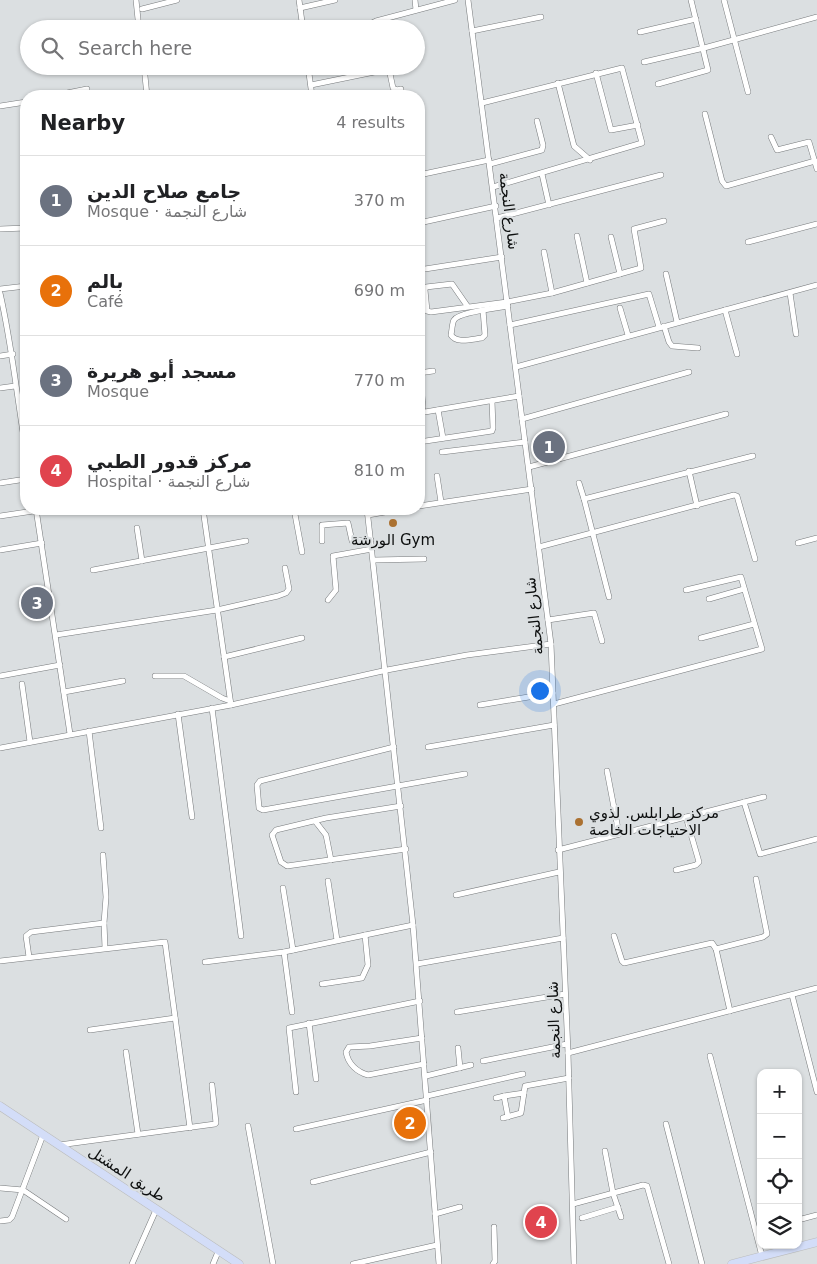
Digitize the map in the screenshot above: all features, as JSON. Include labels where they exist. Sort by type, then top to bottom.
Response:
[{"type":"main road","name":"طريق المشتل","points":[[0,1106],[218,1252],[239,1264]]},
{"type":"main road","points":[[732,1264],[817,1242]]},
{"type":"street","points":[[136,0],[138,20]]},
{"type":"street","points":[[142,9],[177,0]]},
{"type":"street","points":[[299,0],[302,20]]},
{"type":"street","points":[[300,8],[335,0]]},
{"type":"street","points":[[415,0],[416,10]]},
{"type":"street","points":[[380,20],[455,0]]},
{"type":"street","name":"شارع النجمة","points":[[468,0],[551,644],[558,850],[566,994],[574,1264]]},
{"type":"street","points":[[658,84],[708,70],[691,0]]},
{"type":"street","points":[[724,0],[748,92]]},
{"type":"street","points":[[472,31],[541,17]]},
{"type":"street","points":[[644,62],[704,48],[817,17]]},
{"type":"street","points":[[640,32],[696,19]]},
{"type":"street","points":[[482,103],[622,68],[642,143],[590,160],[493,187]]},
{"type":"street","points":[[596,73],[611,130],[638,124]]},
{"type":"street","points":[[145,75],[146,90]]},
{"type":"street","points":[[309,75],[312,90]]},
{"type":"street","points":[[311,85],[360,75]]},
{"type":"street","points":[[391,75],[393,88],[401,89]]},
{"type":"street","points":[[558,83],[574,146],[590,160]]},
{"type":"street","points":[[83,90],[88,89]]},
{"type":"street","points":[[0,106],[20,103]]},
{"type":"street","points":[[705,114],[722,181],[726,186],[815,161]]},
{"type":"street","points":[[425,174],[542,150],[543,145],[537,121]]},
{"type":"street","points":[[770,138],[777,150],[809,142],[815,154],[817,169]]},
{"type":"street","points":[[542,174],[549,205]]},
{"type":"street","points":[[497,218],[661,175]]},
{"type":"street","points":[[425,223],[496,206]]},
{"type":"street","points":[[483,310],[485,335],[482,338],[457,341],[453,339],[451,335],[454,320],[458,316],[552,293],[641,268],[634,229],[664,221]]},
{"type":"street","points":[[748,242],[817,224]]},
{"type":"street","points":[[0,229],[20,228]]},
{"type":"street","points":[[577,236],[586,282]]},
{"type":"street","points":[[612,237],[620,274]]},
{"type":"street","points":[[544,252],[552,293]]},
{"type":"street","points":[[425,269],[502,257]]},
{"type":"street","points":[[666,274],[677,322]]},
{"type":"street","points":[[468,307],[452,284],[426,287],[428,312],[508,304]]},
{"type":"street","points":[[516,367],[817,285]]},
{"type":"street","points":[[20,287],[0,291],[3,320],[13,354],[15,386],[20,409]]},
{"type":"street","points":[[790,293],[796,334]]},
{"type":"street","points":[[510,325],[649,294],[672,346],[698,348]]},
{"type":"street","points":[[620,308],[628,336]]},
{"type":"street","points":[[725,310],[737,354]]},
{"type":"street","points":[[0,356],[13,354]]},
{"type":"street","points":[[425,372],[433,371]]},
{"type":"street","points":[[522,419],[690,372]]},
{"type":"street","points":[[0,388],[15,386]]},
{"type":"street","points":[[425,412],[519,396]]},
{"type":"street","points":[[425,441],[492,431],[492,401]]},
{"type":"street","points":[[438,410],[443,438]]},
{"type":"street","points":[[529,467],[726,414]]},
{"type":"street","points":[[442,452],[525,442]]},
{"type":"street","points":[[584,499],[753,456]]},
{"type":"street","points":[[689,471],[697,506]]},
{"type":"street","points":[[437,476],[441,502]]},
{"type":"street","points":[[0,483],[20,480]]},
{"type":"street","points":[[579,484],[609,598]]},
{"type":"street","points":[[425,505],[532,489]]},
{"type":"street","points":[[539,546],[734,495],[738,496],[755,559]]},
{"type":"street","points":[[0,516],[20,513]]},
{"type":"street","points":[[37,515],[70,734]]},
{"type":"street","points":[[204,515],[230,703]]},
{"type":"street","points":[[295,515],[302,552]]},
{"type":"street","points":[[368,515],[387,670],[417,964],[439,1264]]},
{"type":"street","points":[[322,541],[322,525],[348,523],[350,525],[352,541],[371,540]]},
{"type":"street","points":[[137,528],[142,561]]},
{"type":"street","points":[[798,543],[817,538]]},
{"type":"street","points":[[93,570],[246,541]]},
{"type":"street","points":[[0,550],[42,543]]},
{"type":"street","points":[[328,600],[336,590],[332,562],[333,556],[372,549]]},
{"type":"street","points":[[374,560],[424,559]]},
{"type":"street","points":[[56,635],[217,610],[286,593],[289,589],[284,568]]},
{"type":"street","points":[[554,704],[762,649],[742,578],[737,576],[686,590]]},
{"type":"street","points":[[709,599],[744,590]]},
{"type":"street","points":[[548,620],[594,613],[602,641]]},
{"type":"street","points":[[701,638],[754,624]]},
{"type":"street","points":[[224,656],[302,638]]},
{"type":"street","points":[[0,748],[212,708],[387,670],[467,655],[551,644]]},
{"type":"street","points":[[0,676],[60,665]]},
{"type":"street","points":[[154,676],[184,676],[230,703]]},
{"type":"street","points":[[64,692],[122,681]]},
{"type":"street","points":[[22,684],[30,742]]},
{"type":"street","points":[[480,705],[553,693]]},
{"type":"street","points":[[212,708],[241,936]]},
{"type":"street","points":[[178,714],[192,817]]},
{"type":"street","points":[[428,747],[554,725]]},
{"type":"street","points":[[90,731],[101,828]]},
{"type":"street","points":[[394,747],[260,781],[257,785],[259,808],[263,810],[465,774]]},
{"type":"street","points":[[607,771],[619,834]]},
{"type":"street","points":[[558,850],[764,797]]},
{"type":"street","points":[[744,802],[760,854],[817,839]]},
{"type":"street","points":[[401,806],[315,821],[273,831],[272,835],[282,862],[287,866],[406,849]]},
{"type":"street","points":[[676,870],[696,865],[699,862],[686,817]]},
{"type":"street","points":[[315,821],[326,835],[331,860]]},
{"type":"street","points":[[102,855],[106,897],[105,948]]},
{"type":"street","points":[[456,895],[559,872]]},
{"type":"street","points":[[716,949],[763,937],[767,934],[756,878]]},
{"type":"street","points":[[328,881],[337,940]]},
{"type":"street","points":[[283,888],[293,950]]},
{"type":"street","points":[[28,957],[26,936],[31,932],[104,923]]},
{"type":"street","points":[[205,962],[284,952],[413,925]]},
{"type":"street","points":[[322,984],[362,978],[368,965],[365,935]]},
{"type":"street","points":[[614,936],[624,963],[709,942],[715,945],[730,1011]]},
{"type":"street","points":[[417,964],[562,938]]},
{"type":"street","points":[[0,961],[165,942],[190,1128]]},
{"type":"street","points":[[284,952],[292,1012]]},
{"type":"street","points":[[568,1053],[817,988]]},
{"type":"street","points":[[457,1012],[566,994]]},
{"type":"street","points":[[792,995],[817,1092]]},
{"type":"street","points":[[296,1092],[288,1031],[291,1027],[420,1001]]},
{"type":"street","points":[[90,1030],[175,1018]]},
{"type":"street","points":[[309,1023],[316,1079]]},
{"type":"street","points":[[422,1038],[370,1046],[349,1047],[346,1052],[352,1064],[361,1073],[368,1075],[424,1064]]},
{"type":"street","points":[[483,1061],[567,1044]]},
{"type":"street","points":[[458,1048],[460,1068]]},
{"type":"street","points":[[126,1052],[138,1134]]},
{"type":"street","points":[[710,1056],[762,1256]]},
{"type":"street","points":[[426,1076],[471,1065]]},
{"type":"street","points":[[296,1128],[523,1074]]},
{"type":"street","points":[[504,1096],[505,1117],[521,1113],[525,1086],[568,1078]]},
{"type":"street","points":[[58,1146],[216,1123],[212,1085]]},
{"type":"street","points":[[496,1098],[524,1093]]},
{"type":"street","points":[[666,1124],[702,1264]]},
{"type":"street","points":[[248,1126],[273,1264]]},
{"type":"street","points":[[0,1221],[9,1220],[12,1217],[43,1135]]},
{"type":"street","points":[[313,1182],[431,1152]]},
{"type":"street","points":[[605,1152],[613,1193],[622,1218]]},
{"type":"street","points":[[573,1204],[644,1185],[649,1188],[669,1264]]},
{"type":"street","points":[[0,1188],[23,1190],[66,1219]]},
{"type":"street","points":[[435,1214],[460,1207]]},
{"type":"street","points":[[582,1218],[618,1207]]},
{"type":"street","points":[[132,1264],[156,1210]]},
{"type":"street","points":[[802,1219],[817,1215]]},
{"type":"street","points":[[493,1264],[495,1261],[494,1227]]},
{"type":"street","points":[[353,1264],[437,1245]]},
{"type":"street","points":[[213,1264],[218,1252]]},
{"type":"place","name":"جامع صلاح الدين","points":[[549,447]]},
{"type":"place","name":"الورشة Gym","points":[[393,523]]},
{"type":"place","name":"مسجد أبو هريرة","points":[[37,603]]},
{"type":"place","name":"مركز طرابلس. لذوي الاحتياجات الخاصة","points":[[579,822]]},
{"type":"place","name":"بالم","points":[[410,1123]]},
{"type":"place","name":"مركز قدور الطبي","points":[[541,1222]]}]
